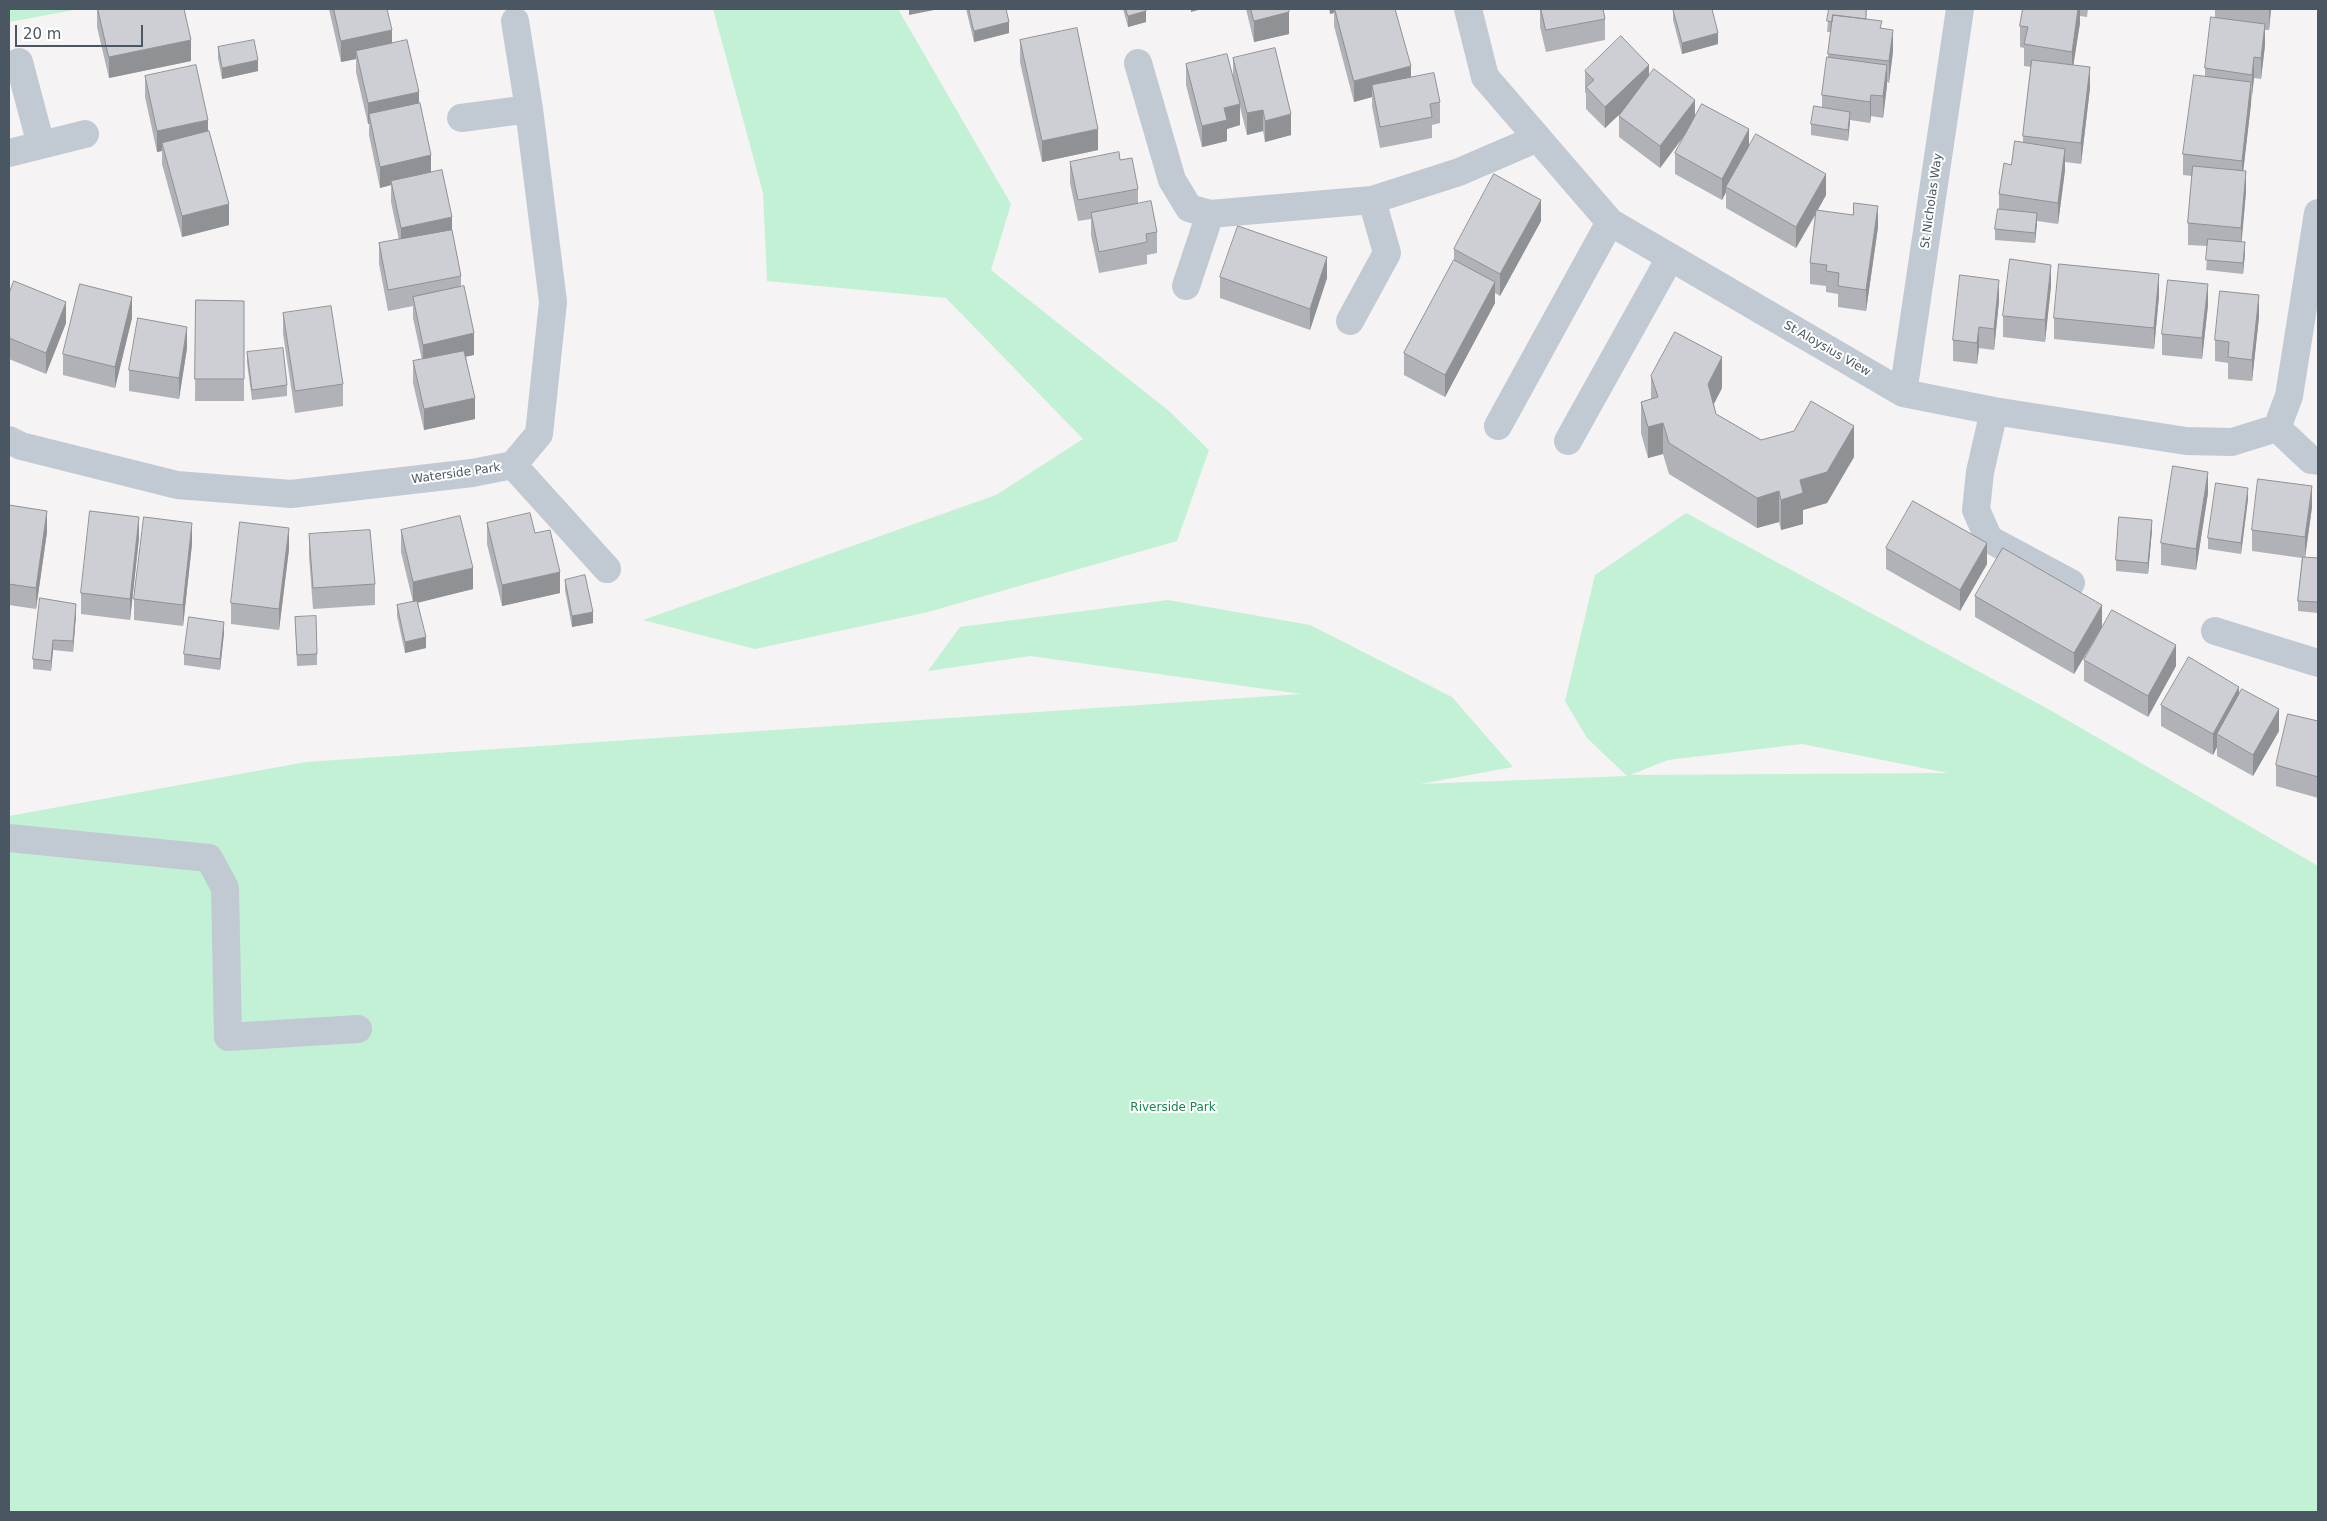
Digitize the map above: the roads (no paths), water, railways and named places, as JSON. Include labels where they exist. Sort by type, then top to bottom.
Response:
[{"type":"street","name":"St Aloysius View","points":[[1468,9],[1485,77],[1610,222],[1903,393],[1994,410],[2186,441],[2232,442],[2277,428]]},
{"type":"street","name":"St Nicholas Way","points":[[1903,393],[1960,9]]},
{"type":"street","name":"Waterside Park","points":[[9,440],[177,485],[291,494],[472,473],[513,466],[539,434],[553,302],[529,110],[515,21]]},
{"type":"street","points":[[19,62],[40,145]]},
{"type":"street","points":[[1138,63],[1172,180],[1189,208],[1210,214],[1372,200],[1459,172],[1538,138]]},
{"type":"street","points":[[461,118],[529,110]]},
{"type":"street","points":[[9,153],[85,134]]},
{"type":"street","points":[[1350,321],[1387,253],[1372,200]]},
{"type":"street","points":[[2314,460],[2277,428],[2290,396],[2318,213]]},
{"type":"street","points":[[1186,286],[1210,214]]},
{"type":"street","points":[[1498,426],[1610,222]]},
{"type":"street","points":[[1568,441],[1670,258]]},
{"type":"street","points":[[1994,410],[1980,472],[1976,510],[1989,539],[2071,583]]},
{"type":"street","points":[[513,466],[607,569]]},
{"type":"street","points":[[2215,631],[2318,663]]},
{"type":"street","points":[[9,838],[209,858],[225,888],[228,1037],[358,1029]]},
{"type":"park label","name":"Riverside Park","points":[[1173,1108]]}]
